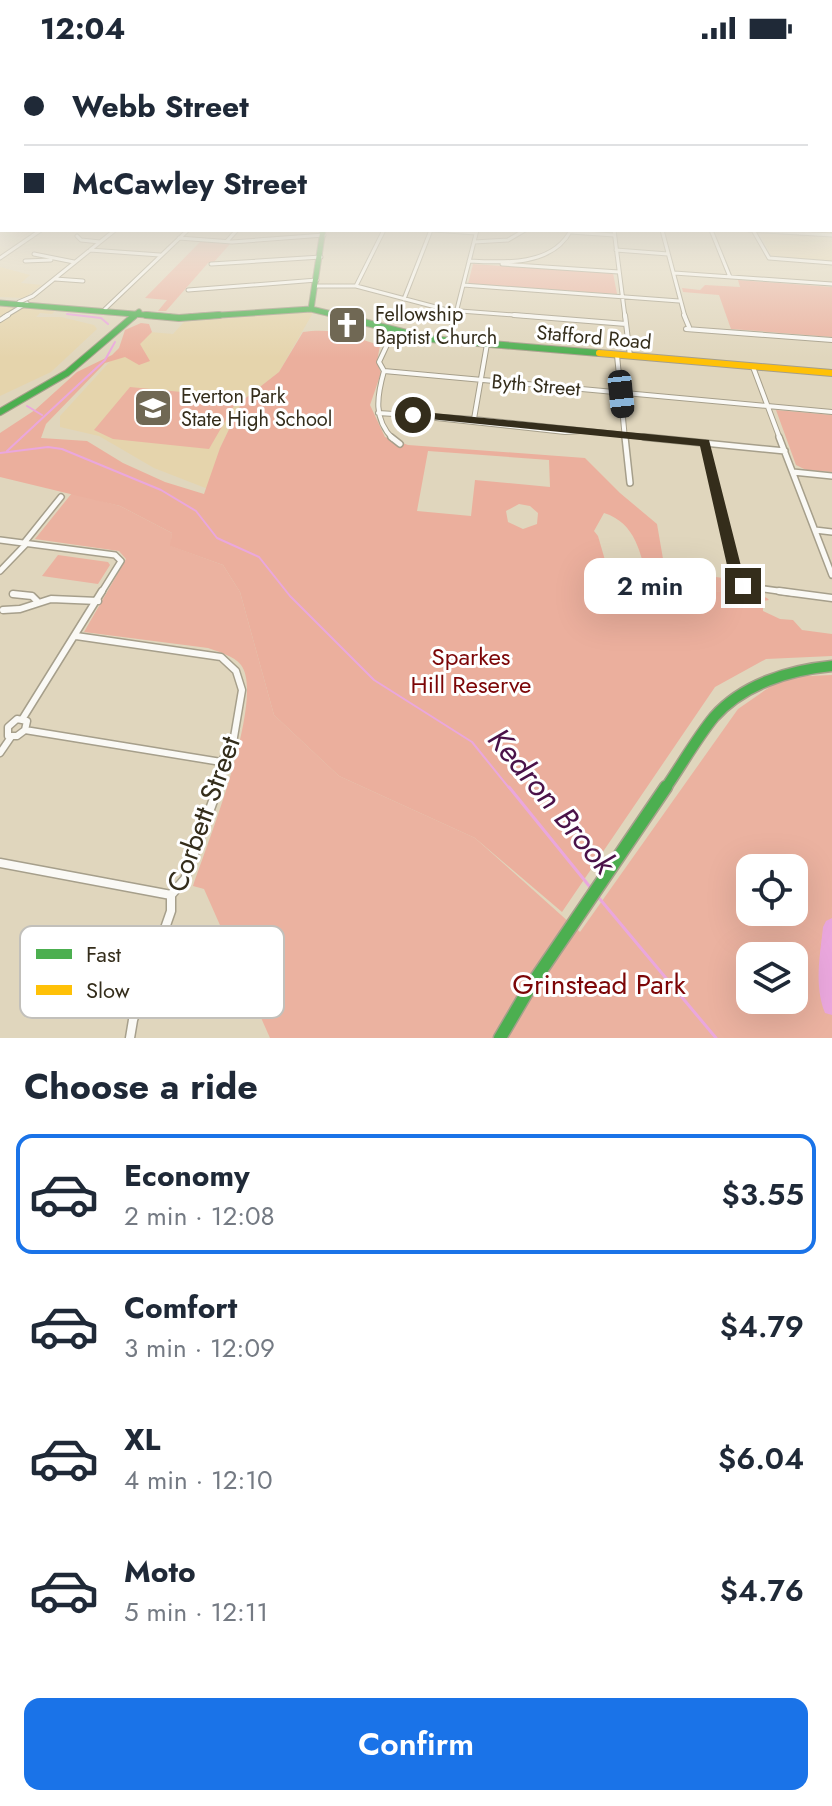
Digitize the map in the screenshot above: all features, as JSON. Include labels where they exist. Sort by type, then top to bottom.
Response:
[{"type":"main road","points":[[311,308],[319,267]]},
{"type":"main road","name":"Stafford Road","points":[[0,302],[135,313]]},
{"type":"main road","name":"Stafford Road","points":[[26,302],[135,313],[200,315],[311,308],[449,340],[832,373]]},
{"type":"main road","points":[[0,410],[68,367],[135,313]]},
{"type":"main road","points":[[500,1038],[611,866],[715,716],[753,686],[780,674],[813,665],[832,666]]},
{"type":"street","points":[[0,320],[69,267]]},
{"type":"street","points":[[105,309],[149,267]]},
{"type":"street","points":[[356,286],[366,267]]},
{"type":"street","points":[[404,299],[418,267]]},
{"type":"street","points":[[449,340],[468,267]]},
{"type":"street","points":[[542,267],[619,272]]},
{"type":"street","points":[[618,267],[630,356]]},
{"type":"street","points":[[672,267],[687,328],[832,340]]},
{"type":"street","points":[[726,267],[730,277]]},
{"type":"street","points":[[674,273],[832,284]]},
{"type":"street","points":[[54,279],[83,281]]},
{"type":"street","points":[[188,290],[316,283],[356,286],[456,310],[626,324]]},
{"type":"street","points":[[463,285],[679,301]]},
{"type":"street","points":[[394,329],[379,362],[384,371],[375,406],[390,437],[400,444]]},
{"type":"street","points":[[474,419],[487,344]]},
{"type":"street","points":[[617,355],[630,483]]},
{"type":"street","points":[[753,367],[832,575]]},
{"type":"street","name":"Byth Street","points":[[384,371],[832,412]]},
{"type":"street","points":[[378,413],[474,419],[785,451]]},
{"type":"street","points":[[432,417],[565,432],[582,431]]},
{"type":"street","points":[[705,443],[736,574],[743,586],[832,598]]},
{"type":"street","points":[[792,472],[832,476]]},
{"type":"street","points":[[0,571],[61,497]]},
{"type":"street","points":[[815,530],[832,532]]},
{"type":"street","points":[[0,540],[115,555],[121,561],[23,718],[4,726],[11,737]]},
{"type":"street","points":[[13,594],[32,596],[37,601]]},
{"type":"street","points":[[3,610],[27,609],[37,601],[98,601]]},
{"type":"street","name":"Corbett Street","points":[[76,636],[205,653],[227,661],[236,671],[242,690],[233,743],[221,762],[219,784],[185,879],[171,895],[171,911],[166,926]]},
{"type":"street","points":[[23,718],[28,724],[25,730]]},
{"type":"street","points":[[0,753],[11,737],[25,730],[221,762]]},
{"type":"street","points":[[0,863],[171,895]]},
{"type":"street","name":"Corbett Street","points":[[130,1038],[134,1018]]},
{"type":"shaded area","points":[[0,267],[30,275],[21,283],[42,285],[24,298],[0,297]]},
{"type":"shaded area","points":[[0,306],[55,311],[52,314],[40,313],[36,317],[61,317],[94,325],[97,329],[51,372],[0,396]]},
{"type":"shaded area","name":"Everton Park State High School","points":[[314,311],[279,372],[243,400],[220,448],[208,489],[154,468],[99,436],[60,427],[60,416],[138,331],[173,334],[184,322]]},
{"type":"green space","points":[[176,267],[205,267],[166,311],[158,311],[167,300],[145,298]]},
{"type":"green space","points":[[472,267],[613,273],[617,294],[468,284]]},
{"type":"green space","points":[[738,280],[832,287],[832,337],[731,329],[719,295],[683,292],[682,288],[700,290],[705,285],[740,287]]},
{"type":"green space","name":"Sparkes Hill Reserve","points":[[141,323],[149,324],[152,332],[140,344],[150,361],[139,365],[125,357],[105,363],[46,424],[41,438],[87,441],[123,463],[165,482],[204,494],[220,448],[243,400],[279,372],[303,332],[342,334],[380,345],[377,362],[381,373],[370,405],[385,437],[408,445],[585,458],[657,524],[667,582],[732,594],[750,592],[767,598],[769,600],[763,601],[763,611],[780,619],[793,620],[802,630],[832,634],[832,656],[766,659],[715,687],[562,912],[475,838],[339,776],[274,715],[240,592],[223,565],[170,546],[172,533],[120,506],[0,477],[0,433],[35,410],[77,372],[112,355],[119,348],[125,330]],"holes":[[[428,451],[549,460],[550,487],[475,480],[471,516],[417,511]],[[519,504],[530,506],[538,513],[537,524],[523,529],[508,522],[506,511]],[[604,513],[623,524],[635,541],[648,584],[639,602],[626,610],[600,588],[609,574],[594,531]]]},
{"type":"green space","points":[[130,387],[223,396],[235,404],[209,449],[113,439],[94,430]]},
{"type":"green space","points":[[776,410],[832,415],[832,472],[806,470],[796,465]]},
{"type":"green space","name":"Grinstead Park","points":[[72,493],[120,506],[172,533],[171,546],[223,565],[240,592],[274,715],[339,776],[475,838],[580,932],[738,709],[784,677],[832,675],[832,1038],[270,1038],[261,1018],[284,1018],[284,926],[220,926],[204,889],[193,886],[240,739],[247,682],[238,662],[208,648],[84,632],[126,559],[119,551],[35,539]]},
{"type":"green space","points":[[58,555],[108,562],[110,565],[98,584],[42,576]]},
{"type":"green space","points":[[664,569],[729,579],[732,594],[667,583]]},
{"type":"waterway","points":[[67,314],[101,318],[108,324]]},
{"type":"waterway","points":[[7,451],[105,360],[115,342]]},
{"type":"waterway","points":[[27,406],[42,415]]},
{"type":"waterway","name":"Kedron Brook","points":[[0,453],[48,447],[62,449],[161,490],[196,511],[217,538],[259,557],[290,596],[374,680],[472,742],[510,789]]},
{"type":"waterway","name":"Kedron Brook","points":[[509,787],[590,887]]},
{"type":"waterway","name":"Kedron Brook","points":[[599,898],[716,1038]]},
{"type":"waterway","name":"Kedron Brook","points":[[832,927],[827,979],[832,1006]]},
{"type":"traffic: fast","points":[[311,309],[317,267]]},
{"type":"traffic: fast","points":[[0,303],[179,318],[311,309],[430,339],[599,353]]},
{"type":"traffic: fast","points":[[0,412],[67,373],[139,312]]},
{"type":"traffic: fast","points":[[500,1038],[530,987],[715,716],[741,695],[769,680],[799,670],[832,666]]},
{"type":"traffic: slow","points":[[599,353],[832,373]]},
{"type":"place","name":"Fellowship Baptist Church","points":[[347,325]]},
{"type":"place","name":"Everton Park State High School","points":[[153,408]]},
{"type":"route","points":[[413,415],[705,443],[736,574],[743,586]]}]
